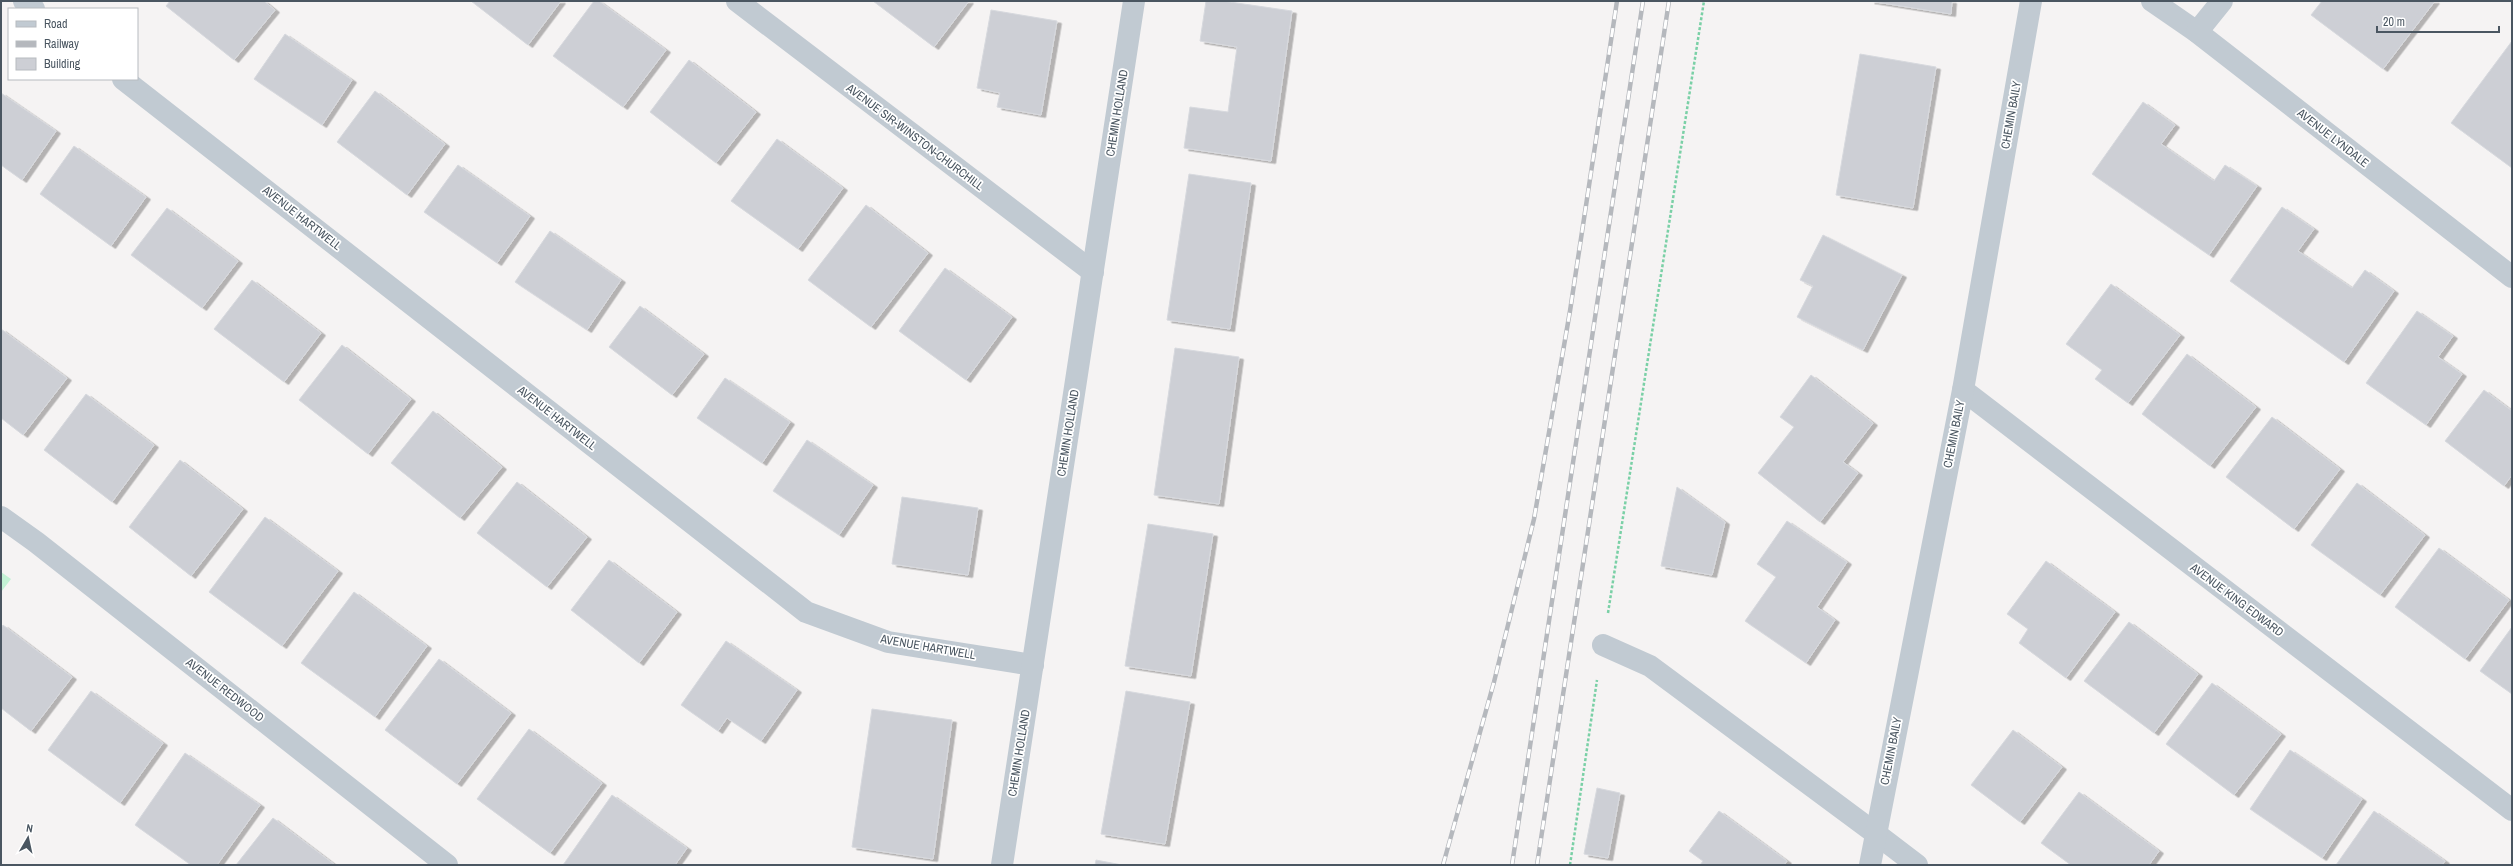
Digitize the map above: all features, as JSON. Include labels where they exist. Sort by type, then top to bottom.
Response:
[{"type":"street","points":[[24,1],[33,8]]},
{"type":"street","name":"AVENUE SIR-WINSTON-CHURCHILL","points":[[737,1],[1093,272]]},
{"type":"street","name":"CHEMIN HOLLAND","points":[[1002,865],[1134,1]]},
{"type":"street","name":"CHEMIN BAILY","points":[[1870,865],[1875,833],[1963,390],[2031,1]]},
{"type":"street","name":"AVENUE LYNDALE","points":[[2152,1],[2197,32],[2512,277]]},
{"type":"street","points":[[2197,32],[2222,1]]},
{"type":"street","name":"AVENUE HARTWELL","points":[[124,80],[806,612],[888,642],[1033,665]]},
{"type":"street","name":"AVENUE KING EDWARD","points":[[1963,390],[2512,810]]},
{"type":"street","name":"AVENUE REDWOOD","points":[[1,518],[43,547],[447,865]]},
{"type":"street","points":[[1603,645],[1650,666],[1917,865]]},
{"type":"path","points":[[1570,865],[1704,1]]},
{"type":"green space","points":[[1,572],[11,579],[1,592]]},
{"type":"building","points":[[170,1],[264,1],[275,10],[234,60],[166,6]]},
{"type":"building","points":[[471,1],[561,1],[528,45]]},
{"type":"building","points":[[594,1],[599,1],[666,50],[623,107],[553,56]]},
{"type":"building","points":[[873,1],[969,1],[934,47]]},
{"type":"building","points":[[1206,1],[1223,1],[1292,11],[1271,161],[1184,148],[1190,107],[1228,112],[1237,47],[1200,41]]},
{"type":"building","points":[[1870,1],[1952,1],[1951,14]]},
{"type":"building","points":[[2322,1],[2435,1],[2383,69],[2311,15]]},
{"type":"building","points":[[991,10],[1057,21],[1041,115],[997,107],[1000,93],[977,88]]},
{"type":"building","points":[[285,34],[352,80],[322,125],[254,79]]},
{"type":"building","points":[[2512,41],[2512,168],[2451,123]]},
{"type":"building","points":[[1860,54],[1936,67],[1913,208],[1836,195]]},
{"type":"building","points":[[689,60],[756,112],[716,163],[650,112]]},
{"type":"building","points":[[375,91],[445,144],[407,195],[337,142]]},
{"type":"building","points":[[1,93],[56,131],[22,180],[1,165]]},
{"type":"building","points":[[2143,102],[2175,125],[2161,144],[2214,181],[2225,165],[2257,186],[2209,255],[2092,174]]},
{"type":"building","points":[[777,139],[843,188],[798,249],[731,201]]},
{"type":"building","points":[[74,146],[146,197],[111,246],[40,194]]},
{"type":"building","points":[[458,165],[530,216],[497,263],[424,212]]},
{"type":"building","points":[[1189,174],[1251,183],[1230,329],[1167,320]]},
{"type":"building","points":[[866,205],[928,253],[871,327],[808,280]]},
{"type":"building","points":[[2282,207],[2314,229],[2298,251],[2352,288],[2365,270],[2394,291],[2344,362],[2230,281]]},
{"type":"building","points":[[167,208],[238,261],[202,308],[131,255]]},
{"type":"building","points":[[550,231],[621,280],[587,330],[515,282]]},
{"type":"building","points":[[1823,235],[1902,275],[1863,350],[1797,317],[1813,286],[1800,280]]},
{"type":"building","points":[[945,268],[1012,317],[966,380],[899,331]]},
{"type":"building","points":[[252,280],[321,333],[284,382],[214,329]]},
{"type":"building","points":[[2111,284],[2180,335],[2128,403],[2095,379],[2102,370],[2066,344]]},
{"type":"building","points":[[640,306],[704,354],[672,395],[609,347]]},
{"type":"building","points":[[2417,311],[2453,336],[2438,357],[2462,374],[2426,425],[2366,383]]},
{"type":"building","points":[[1,329],[67,378],[23,435],[1,418]]},
{"type":"building","points":[[342,345],[411,399],[368,454],[299,400]]},
{"type":"building","points":[[1175,348],[1239,357],[1219,504],[1154,495]]},
{"type":"building","points":[[2187,354],[2256,407],[2210,466],[2142,414]]},
{"type":"building","points":[[1811,375],[1873,423],[1843,462],[1858,473],[1820,522],[1758,473],[1794,427],[1780,417]]},
{"type":"building","points":[[725,378],[790,422],[762,463],[697,418]]},
{"type":"building","points":[[2484,390],[2512,411],[2512,475],[2504,486],[2445,441]]},
{"type":"building","points":[[86,394],[154,445],[112,502],[44,450]]},
{"type":"building","points":[[433,411],[502,467],[460,518],[391,463]]},
{"type":"building","points":[[2272,417],[2340,469],[2294,529],[2226,477]]},
{"type":"building","points":[[807,440],[873,485],[839,535],[773,491]]},
{"type":"building","points":[[180,460],[243,509],[191,576],[129,527]]},
{"type":"building","points":[[517,482],[587,537],[547,587],[477,533]]},
{"type":"building","points":[[2357,483],[2425,535],[2380,595],[2311,545]]},
{"type":"building","points":[[1677,487],[1725,522],[1712,575],[1661,566]]},
{"type":"building","points":[[902,497],[978,508],[968,575],[892,564]]},
{"type":"building","points":[[265,517],[338,571],[282,646],[209,592]]},
{"type":"building","points":[[1787,521],[1847,562],[1817,607],[1835,620],[1806,663],[1745,621],[1776,577],[1757,564]]},
{"type":"building","points":[[1148,524],[1213,534],[1191,676],[1125,666]]},
{"type":"building","points":[[2439,548],[2509,600],[2465,659],[2395,607]]},
{"type":"building","points":[[609,560],[677,612],[639,663],[571,610]]},
{"type":"building","points":[[2046,561],[2115,612],[2066,678],[2019,643],[2028,629],[2007,614]]},
{"type":"building","points":[[354,592],[427,646],[375,717],[301,663]]},
{"type":"building","points":[[2129,622],[2198,674],[2154,733],[2084,681]]},
{"type":"building","points":[[3,625],[72,677],[31,731],[1,708],[1,628]]},
{"type":"building","points":[[2512,627],[2512,694],[2480,671]]},
{"type":"building","points":[[726,641],[797,690],[761,741],[727,718],[718,731],[681,705]]},
{"type":"building","points":[[439,659],[511,713],[457,784],[385,730]]},
{"type":"building","points":[[2212,683],[2281,734],[2234,795],[2166,744]]},
{"type":"building","points":[[91,691],[163,743],[120,803],[48,750]]},
{"type":"building","points":[[1126,691],[1190,702],[1165,844],[1101,834]]},
{"type":"building","points":[[872,709],[952,720],[933,859],[852,847]]},
{"type":"building","points":[[529,729],[602,783],[550,853],[477,799]]},
{"type":"building","points":[[2013,730],[2062,767],[2020,822],[1971,785]]},
{"type":"building","points":[[2290,750],[2362,799],[2322,858],[2250,809]]},
{"type":"building","points":[[185,753],[260,805],[217,865],[191,865],[135,825]]},
{"type":"building","points":[[1597,788],[1620,793],[1608,858],[1584,854]]},
{"type":"building","points":[[2079,792],[2159,851],[2149,865],[2071,865],[2041,843]]},
{"type":"building","points":[[612,795],[687,848],[675,865],[563,865]]},
{"type":"building","points":[[1719,811],[1787,861],[1784,865],[1700,865],[1703,861],[1689,851]]},
{"type":"building","points":[[2374,811],[2445,861],[2442,865],[2336,865]]},
{"type":"building","points":[[273,818],[335,865],[236,865]]},
{"type":"building","points":[[1096,860],[1122,865],[1095,865]]},
{"type":"railway","points":[[1443,865],[1494,682],[1534,519],[1570,311],[1617,1]]},
{"type":"railway","points":[[1512,865],[1643,1]]},
{"type":"railway","points":[[1537,865],[1669,1]]}]
